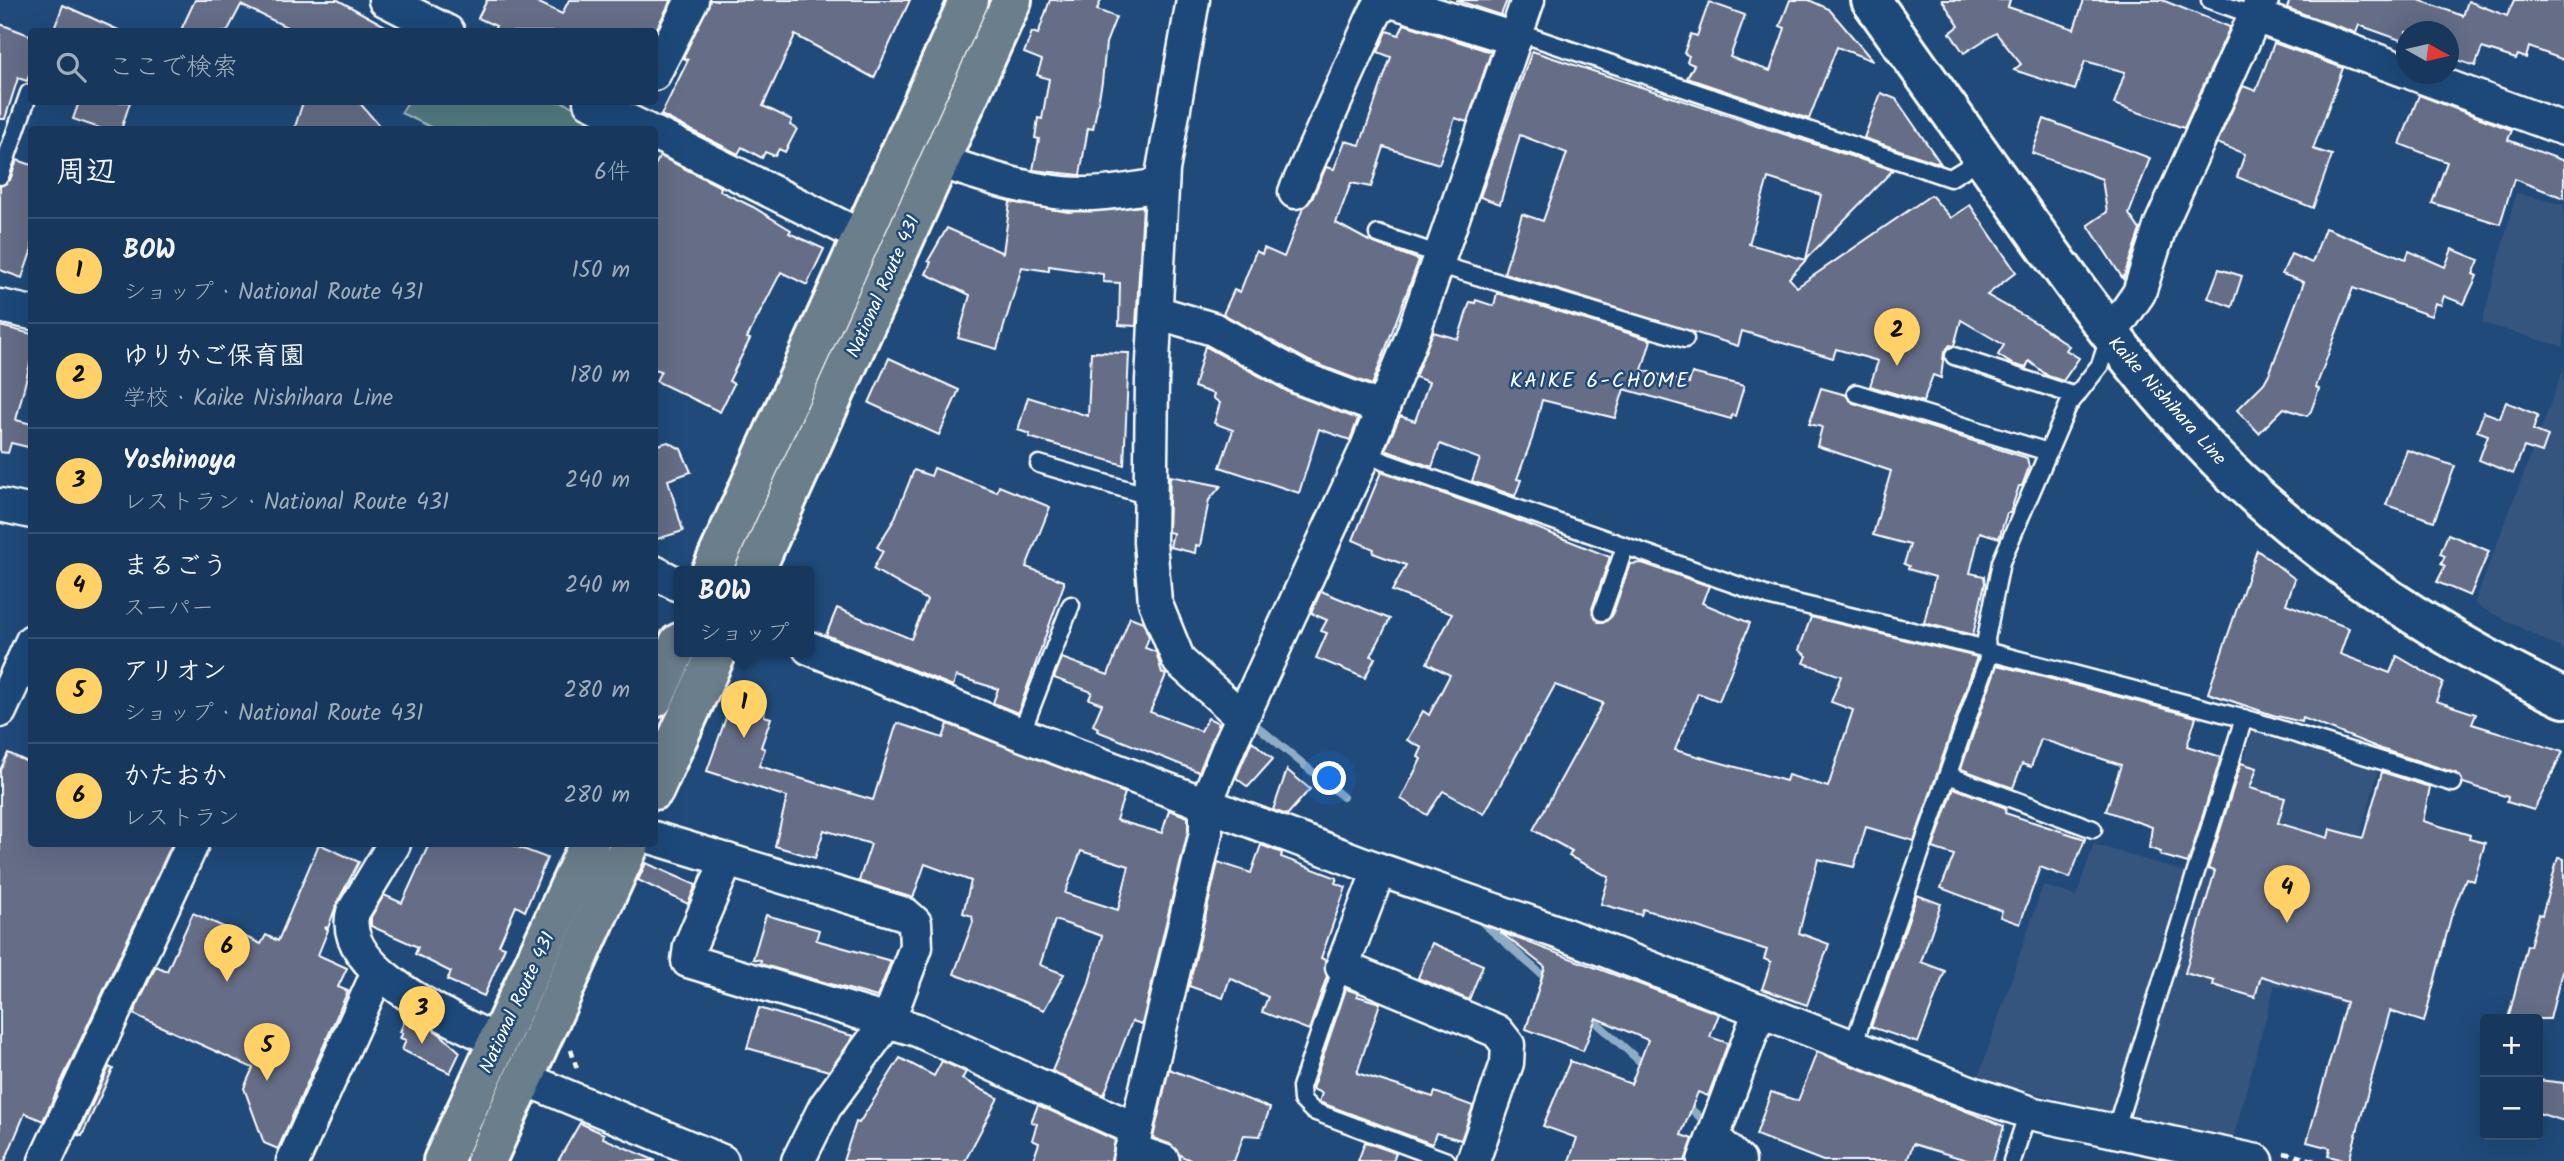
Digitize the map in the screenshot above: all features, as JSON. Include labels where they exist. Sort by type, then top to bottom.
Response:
[{"type":"highway","name":"National Route 431","points":[[714,566],[969,0]]},
{"type":"highway","name":"National Route 431","points":[[757,566],[1012,0]]},
{"type":"highway","points":[[658,689],[674,654]]},
{"type":"highway","points":[[658,783],[727,658]]},
{"type":"highway","name":"National Route 431","points":[[443,1161],[588,847]]},
{"type":"highway","name":"National Route 431","points":[[486,1161],[629,847]]},
{"type":"main road","name":"Kaike Nishihara Line","points":[[1871,0],[2110,335],[2203,445],[2294,526],[2344,566],[2448,636],[2564,698]]},
{"type":"street","points":[[385,0],[442,19]]},
{"type":"street","points":[[658,66],[692,0]]},
{"type":"street","points":[[1193,0],[1174,96],[1162,186],[1149,496],[1155,601],[1179,661],[1242,717]]},
{"type":"street","points":[[1132,1147],[1206,833],[1206,803],[1242,717],[1383,409],[1439,259],[1528,0]]},
{"type":"street","points":[[1295,192],[1373,17],[1385,3],[1391,1],[1516,36]]},
{"type":"street","points":[[2110,335],[2139,293],[2161,224],[2258,8],[2396,67]]},
{"type":"street","points":[[2441,84],[2564,129]]},
{"type":"street","points":[[598,105],[643,121]]},
{"type":"street","points":[[658,129],[861,236]]},
{"type":"street","points":[[939,161],[994,179],[1086,195],[1162,186]]},
{"type":"street","points":[[0,306],[28,312]]},
{"type":"street","points":[[1156,312],[1213,329],[1301,377],[1383,409]]},
{"type":"street","points":[[0,505],[28,511]]},
{"type":"street","points":[[658,574],[674,582]]},
{"type":"street","points":[[0,711],[28,650]]},
{"type":"street","points":[[814,650],[1021,734],[1380,870],[1563,934],[2028,1112],[2115,1131],[2196,1155],[2257,1161]]},
{"type":"street","points":[[658,839],[911,917],[918,931],[916,947],[889,1020],[825,1107],[798,1161]]},
{"type":"street","points":[[45,1161],[191,847]]},
{"type":"street","points":[[392,847],[353,912],[349,925],[353,937],[377,972],[435,1012],[497,1041]]},
{"type":"street","points":[[727,860],[690,946],[688,961],[889,1020],[1004,1067],[1132,1147],[1163,1161]]},
{"type":"street","points":[[1380,870],[1342,967],[1503,1036],[1508,1045],[1507,1063],[1473,1161]]},
{"type":"street","points":[[293,1161],[377,972]]},
{"type":"street","points":[[1739,1161],[1709,1149],[1760,1010]]},
{"type":"street","points":[[523,1078],[689,1155],[722,1161]]},
{"type":"lane","points":[[2210,0],[2258,8]]},
{"type":"lane","points":[[1516,36],[1950,178],[1983,158]]},
{"type":"lane","points":[[0,176],[28,96]]},
{"type":"lane","points":[[1378,234],[1439,259],[1685,339]]},
{"type":"lane","points":[[1853,1046],[1948,775],[1987,654],[2001,562],[2068,406],[2100,365],[2110,335]]},
{"type":"lane","points":[[1954,356],[2076,396]]},
{"type":"lane","points":[[1856,393],[2048,453]]},
{"type":"lane","points":[[1365,452],[1385,462],[1771,597],[2244,718],[2454,783]]},
{"type":"lane","points":[[1039,464],[1149,496]]},
{"type":"lane","points":[[1602,612],[1625,547]]},
{"type":"lane","points":[[1021,734],[1071,606]]},
{"type":"lane","points":[[2115,1131],[2244,718]]},
{"type":"lane","points":[[1948,775],[2093,829]]},
{"type":"lane","points":[[1342,967],[1301,1087],[1302,1100],[1313,1111],[1447,1161]]},
{"type":"lane","points":[[2012,1161],[2028,1112]]},
{"type":"path","points":[[570,1047],[581,1080]]},
{"type":"shaded area","points":[[2516,193],[2564,205],[2564,347],[2482,323]]},
{"type":"shaded area","points":[[2564,368],[2564,650],[2474,604]]},
{"type":"shaded area","points":[[2252,731],[2379,768],[2356,851],[2359,1009],[2275,985],[2233,1139],[2132,1118],[1978,1078],[2043,885],[2076,896],[2094,844],[2185,872],[2163,950],[2181,956],[2222,816],[2229,817]]},
{"type":"green space","points":[[406,105],[569,105],[613,126],[429,126],[401,113]]},
{"type":"building","points":[[195,0],[338,0],[389,28],[289,28],[241,5],[229,28],[182,28]]},
{"type":"building","points":[[487,0],[533,0],[562,14],[569,0],[671,0],[657,28],[495,28],[496,26],[478,18]]},
{"type":"building","points":[[710,0],[910,0],[874,78],[795,35],[763,106],[792,120],[790,125],[797,129],[785,152],[779,149],[775,156],[765,152],[762,158],[742,147],[738,154],[661,115],[688,60],[683,58]]},
{"type":"building","points":[[1050,0],[1101,0],[1097,10],[1116,17],[1106,43],[1093,129],[1088,128],[1080,175],[1033,170],[1039,139],[1035,138],[1038,118],[1042,119],[1049,79],[1037,75],[1042,60],[1024,53],[1032,32],[1038,34]]},
{"type":"building","points":[[1456,0],[1507,0],[1501,15]]},
{"type":"building","points":[[1790,0],[1809,0],[1829,9],[1873,61],[1837,47],[1809,119],[1687,78],[1694,65],[1687,62],[1689,56],[1684,53],[1691,34],[1697,36],[1709,2],[1745,15],[1730,57],[1770,71],[1785,28],[1780,26]]},
{"type":"building","points":[[1942,0],[2010,0],[2008,7],[2074,29],[2084,0],[2162,0],[2230,27],[2184,128],[2114,104],[2125,72],[2085,61],[2075,90],[2014,70],[2021,64],[1996,33],[1964,53],[1950,33],[1959,26]]},
{"type":"building","points":[[2290,0],[2419,0],[2463,16],[2468,1],[2507,16],[2514,0],[2564,0],[2564,60],[2529,47],[2526,58],[2518,55],[2516,59],[2482,48],[2475,66],[2459,61],[2459,21],[2396,21],[2396,38],[2359,25],[2356,33],[2287,8]]},
{"type":"building","points":[[63,5],[114,28],[54,28]]},
{"type":"building","points":[[0,24],[28,34],[28,78],[27,81],[18,78],[5,119],[0,119]]},
{"type":"building","points":[[1404,24],[1491,52],[1467,122],[1455,118],[1439,164],[1384,147],[1371,187],[1351,183],[1336,223],[1369,241],[1419,260],[1372,385],[1309,361],[1223,314],[1234,290],[1240,292],[1256,251],[1262,254],[1264,248],[1284,257],[1303,208],[1312,199],[1326,167],[1334,169],[1345,141],[1360,145],[1391,57],[1378,52],[1387,31],[1399,35]]},
{"type":"building","points":[[2274,43],[2343,68],[2313,149],[2332,155],[2313,208],[2237,177],[2245,154],[2217,143],[2243,86],[2256,91]]},
{"type":"building","points":[[1532,51],[1893,170],[1806,259],[1821,195],[1768,178],[1749,244],[1806,260],[1789,278],[1797,287],[1931,195],[1951,218],[1970,205],[2016,272],[1987,295],[2038,324],[2069,346],[2066,350],[2079,358],[2063,381],[2048,376],[2029,361],[2026,368],[2012,364],[1998,355],[2004,345],[1961,320],[1954,346],[1950,345],[1944,352],[1941,378],[1933,375],[1923,402],[1870,386],[1878,361],[1836,349],[1833,358],[1742,331],[1738,346],[1504,273],[1522,214],[1543,221],[1567,153],[1520,135],[1500,204],[1480,197]]},
{"type":"building","points":[[1881,93],[1896,99],[1941,164],[1864,138]]},
{"type":"building","points":[[2419,95],[2512,130],[2508,140],[2564,161],[2564,198],[2514,179],[2500,224],[2432,203],[2447,162],[2400,144]]},
{"type":"building","points":[[78,105],[129,105],[122,126],[93,126],[73,119]]},
{"type":"building","points":[[302,105],[362,105],[380,126],[295,126]]},
{"type":"building","points":[[2044,119],[2150,158],[2129,214],[2140,230],[2123,279],[2088,225],[2107,212],[2102,179],[2032,153]]},
{"type":"building","points":[[660,156],[721,187],[720,191],[791,230],[789,233],[824,249],[807,285],[781,272],[747,338],[750,339],[729,381],[734,384],[720,412],[658,382],[661,371],[658,370]]},
{"type":"building","points":[[17,160],[28,164],[28,261],[22,278],[0,270],[0,186],[10,180]]},
{"type":"building","points":[[1010,202],[1068,212],[1143,206],[1136,326],[1119,325],[1120,283],[1103,282],[1103,274],[1049,266],[1049,271],[1022,267],[997,349],[958,338],[970,295],[926,274],[931,262],[928,261],[947,228],[1003,253]]},
{"type":"building","points":[[2325,228],[2406,259],[2409,251],[2445,267],[2452,249],[2479,260],[2473,274],[2477,276],[2464,304],[2444,296],[2441,305],[2435,303],[2431,316],[2353,288],[2316,387],[2319,389],[2311,411],[2307,416],[2284,408],[2259,433],[2237,410],[2264,383],[2270,372],[2304,282],[2282,274],[2291,254],[2312,263]]},
{"type":"building","points":[[2219,269],[2242,276],[2232,307],[2208,298]]},
{"type":"building","points":[[1497,293],[1651,340],[1642,370],[1689,383],[1692,373],[1744,386],[1735,416],[1732,415],[1731,419],[1624,389],[1615,418],[1542,400],[1532,439],[1517,479],[1521,480],[1515,496],[1472,481],[1480,459],[1440,444],[1432,467],[1385,450],[1400,416],[1415,421],[1429,382],[1415,377],[1433,332],[1458,339],[1470,302],[1475,303],[1476,300],[1494,306]]},
{"type":"building","points":[[0,326],[28,333],[28,372],[16,420],[28,423],[28,447],[11,443],[8,453],[0,452]]},
{"type":"building","points":[[1205,346],[1292,394],[1358,419],[1350,440],[1319,429],[1299,493],[1220,467],[1233,430],[1214,423],[1220,403],[1213,398],[1214,394],[1194,387]]},
{"type":"building","points":[[1091,352],[1129,353],[1124,465],[1029,437],[1030,434],[1018,430],[1028,397],[1088,416]]},
{"type":"building","points":[[889,358],[959,390],[939,435],[869,403]]},
{"type":"building","points":[[1821,388],[1846,395],[1853,403],[2027,458],[2029,467],[2010,513],[2007,513],[1999,538],[1980,532],[1970,573],[1984,576],[1985,583],[1973,635],[1924,623],[1935,577],[1908,569],[1909,566],[1904,564],[1910,545],[1873,535],[1891,471],[1817,446],[1822,427],[1809,424]]},
{"type":"building","points":[[2506,402],[2538,415],[2533,430],[2548,436],[2542,453],[2524,447],[2513,474],[2479,460],[2488,435],[2477,431],[2484,412],[2500,418]]},
{"type":"building","points":[[668,442],[681,449],[691,472],[668,480],[683,531],[658,539],[658,445]]},
{"type":"building","points":[[2407,450],[2455,466],[2434,521],[2386,505]]},
{"type":"building","points":[[934,468],[997,492],[999,486],[1050,507],[1026,567],[1064,581],[1064,584],[1018,713],[993,703],[998,689],[956,676],[953,686],[826,635],[837,608],[911,639],[927,600],[873,569],[883,551],[877,547],[894,520],[914,470],[931,476]]},
{"type":"building","points":[[1381,472],[1507,516],[1610,557],[1592,609],[1598,622],[1605,622],[1612,616],[1630,564],[1642,563],[1709,586],[1702,603],[1750,623],[1719,701],[1698,693],[1675,750],[1786,781],[1788,775],[1828,787],[1853,710],[1831,702],[1841,676],[1804,663],[1807,656],[1799,650],[1811,617],[1977,657],[1914,841],[1866,827],[1854,867],[1818,859],[1799,933],[1829,944],[1807,1005],[1762,989],[1771,962],[1764,959],[1767,950],[1643,909],[1641,915],[1601,904],[1609,877],[1569,856],[1572,851],[1533,830],[1603,703],[1555,685],[1484,814],[1443,791],[1427,815],[1401,799],[1421,759],[1418,757],[1422,748],[1407,740],[1423,711],[1429,715],[1450,675],[1427,663],[1452,614],[1392,591],[1406,565],[1373,553],[1374,549],[1353,540]]},
{"type":"building","points":[[1170,476],[1221,486],[1209,500],[1200,546],[1196,545],[1195,553],[1170,547],[1173,533],[1168,532]]},
{"type":"building","points":[[2448,534],[2489,551],[2470,596],[2437,582],[2445,566],[2441,564],[2445,556],[2440,554]]},
{"type":"building","points":[[2257,550],[2295,579],[2286,604],[2349,628],[2340,654],[2390,673],[2397,656],[2443,683],[2436,701],[2476,714],[2472,724],[2563,752],[2534,810],[2507,802],[2508,797],[2463,783],[2456,773],[2384,750],[2303,718],[2302,722],[2273,715],[2208,693]]},
{"type":"building","points":[[1321,591],[1390,619],[1371,656],[1375,658],[1365,678],[1316,658],[1327,633],[1321,631],[1327,620],[1311,613]]},
{"type":"building","points":[[1130,617],[1143,622],[1149,637],[1145,648],[1156,652],[1162,673],[1166,675],[1150,712],[1201,731],[1208,718],[1219,723],[1199,772],[1097,731],[1098,728],[1093,725],[1102,704],[1089,699],[1092,692],[1054,678],[1062,658],[1108,675]]},
{"type":"building","points":[[1997,665],[2196,717],[2187,746],[2221,757],[2188,863],[2160,855],[2161,852],[2149,848],[2152,827],[2106,811],[2121,765],[2041,739],[2031,767],[2022,764],[2013,788],[1961,769]]},
{"type":"building","points":[[750,705],[765,710],[764,716],[771,718],[761,747],[765,749],[759,766],[873,800],[897,723],[943,738],[948,724],[1125,793],[1116,820],[1162,833],[1169,810],[1188,817],[1188,831],[1142,1024],[1132,1021],[1104,1095],[1052,1071],[1088,986],[1102,936],[1055,920],[1040,965],[1064,974],[1044,1010],[954,974],[973,922],[972,916],[963,913],[971,881],[925,864],[913,898],[859,881],[871,844],[824,830],[815,858],[775,846],[787,797],[707,771],[728,712]],"holes":[[[1081,851],[1129,866],[1118,910],[1065,893]]]},
{"type":"building","points":[[1252,741],[1273,759],[1248,787],[1236,778]]},
{"type":"building","points":[[8,753],[28,762],[28,847],[171,847],[43,1121],[25,1113],[5,1161],[0,1161],[0,770]]},
{"type":"building","points":[[2241,763],[2257,768],[2250,788],[2285,798],[2278,823],[2328,838],[2330,829],[2363,838],[2382,772],[2430,787],[2423,821],[2470,835],[2469,839],[2485,843],[2474,881],[2466,878],[2451,917],[2424,1022],[2390,1011],[2349,1161],[2328,1156],[2330,1148],[2307,1142],[2346,1002],[2261,976],[2255,997],[2213,985],[2214,981],[2185,973],[2215,871],[2208,869]]},
{"type":"building","points":[[1287,770],[1310,789],[1287,815],[1273,810]]},
{"type":"building","points":[[1954,788],[2006,808],[2005,813],[2085,839],[2070,878],[2040,867],[2020,924],[2000,917],[2002,911],[1941,888],[1954,855],[1933,848]]},
{"type":"building","points":[[1261,845],[1282,853],[1281,857],[1337,878],[1335,883],[1346,887],[1321,958],[1325,960],[1327,976],[1309,1030],[1262,1012],[1268,997],[1230,978],[1223,998],[1189,986],[1218,862],[1251,873]]},
{"type":"building","points":[[318,847],[326,847],[359,862],[337,903],[328,928],[325,927],[328,930],[318,955],[347,968],[338,987],[348,991],[278,1149],[264,1143],[244,1088],[253,1068],[133,1014],[156,966],[167,971],[193,913],[261,944],[266,935],[278,941]]},
{"type":"building","points":[[428,847],[518,847],[547,858],[525,911],[516,906],[499,945],[505,947],[484,996],[447,980],[451,972],[415,954],[418,947],[371,926],[371,917],[384,895],[402,903]]},
{"type":"building","points":[[2558,858],[2564,859],[2564,963],[2550,1019],[2543,1019],[2543,1014],[2509,1014],[2527,945],[2530,946],[2539,914],[2542,915]]},
{"type":"building","points":[[646,863],[696,885],[688,904],[638,880]]},
{"type":"building","points":[[1917,895],[1941,904],[1921,962],[1945,971],[1918,1043],[1871,1027]]},
{"type":"building","points":[[766,915],[819,930],[816,940],[891,961],[877,997],[760,964],[761,960],[753,959]]},
{"type":"building","points":[[1500,932],[1719,1014],[1710,1037],[1728,1043],[1708,1096],[1698,1092],[1681,1135],[1693,1139],[1685,1161],[1569,1161],[1577,1138],[1543,1126],[1570,1061],[1631,1084],[1648,1040],[1596,1018],[1583,1051],[1526,1029],[1545,967]]},
{"type":"building","points":[[1432,943],[1483,965],[1469,1000],[1418,978]]},
{"type":"building","points":[[1346,989],[1358,993],[1357,996],[1380,1003],[1357,1073],[1433,1097],[1435,1092],[1473,1106],[1461,1140],[1436,1133],[1432,1144],[1319,1102],[1322,1093],[1312,1089]]},
{"type":"building","points":[[759,1008],[854,1036],[829,1071],[747,1048]]},
{"type":"building","points":[[407,1015],[440,1034],[460,1052],[450,1073],[402,1050],[406,1040],[400,1038],[403,1033],[400,1032]]},
{"type":"building","points":[[1817,1052],[2004,1126],[1993,1161],[1970,1161],[1913,1144],[1907,1161],[1823,1161],[1756,1135],[1771,1092],[1798,1101]]},
{"type":"building","points":[[900,1058],[934,1076],[942,1061],[966,1072],[962,1079],[998,1098],[965,1161],[843,1161],[856,1122],[859,1123]]},
{"type":"building","points":[[109,1067],[113,1069],[82,1136],[78,1135]]},
{"type":"building","points":[[1169,1069],[1270,1108],[1260,1136],[1244,1135],[1234,1161],[1193,1161],[1181,1156],[1170,1144],[1153,1138]]},
{"type":"building","points":[[2543,1081],[2564,1083],[2564,1121],[2543,1115]]},
{"type":"building","points":[[1038,1105],[1115,1140],[1111,1161],[1033,1161],[1039,1143],[1032,1140],[1037,1124],[1031,1122]]},
{"type":"building","points":[[580,1123],[604,1134],[603,1138],[656,1161],[558,1161]]},
{"type":"building","points":[[1365,1142],[1396,1153],[1393,1161],[1358,1161]]},
{"type":"waterway","points":[[1257,726],[1343,797]]},
{"type":"waterway","points":[[1475,916],[1549,981]]},
{"type":"waterway","points":[[1588,1015],[1646,1067]]},
{"type":"waterway","points":[[1683,1102],[1702,1119]]},
{"type":"place","name":"ゆりかご保育園","points":[[1897,366]]},
{"type":"place","name":"BOW","points":[[744,738]]},
{"type":"place","name":"まるごう","points":[[2287,923]]},
{"type":"place","name":"かたおか","points":[[227,982]]},
{"type":"place","name":"Yoshinoya","points":[[422,1044]]},
{"type":"place","name":"アリオン","points":[[267,1081]]},
{"type":"district","name":"KAIKE 6-CHOME","points":[[1600,380]]}]
